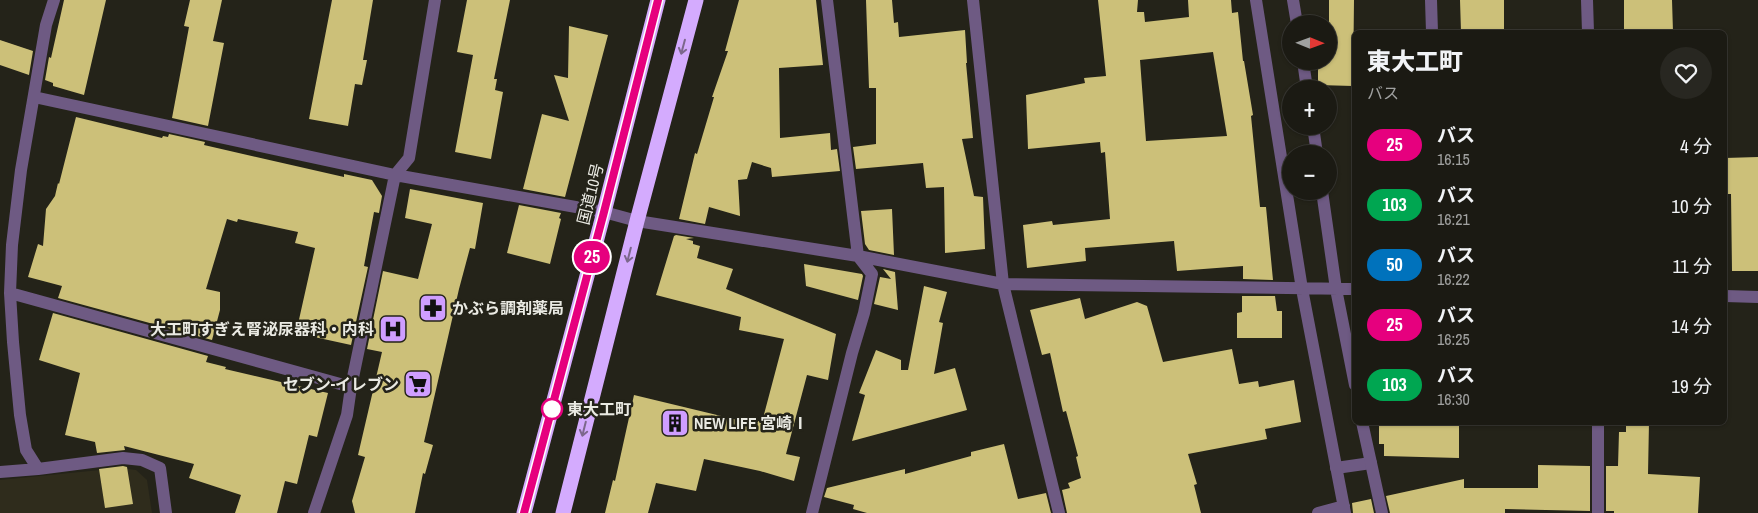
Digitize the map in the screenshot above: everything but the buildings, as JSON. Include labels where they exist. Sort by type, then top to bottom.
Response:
[{"type":"highway","name":"国道10号","points":[[524,513],[658,0]]},
{"type":"highway","points":[[563,513],[696,0]]},
{"type":"street","points":[[38,470],[26,450],[20,416],[12,342],[10,294],[12,245],[21,170],[46,25],[54,0]]},
{"type":"street","points":[[314,513],[347,415],[351,387],[395,175],[408,158],[435,0]]},
{"type":"street","points":[[812,513],[852,353],[864,313],[872,274],[858,256],[827,0]]},
{"type":"street","points":[[974,0],[1003,284],[1059,513]]},
{"type":"street","points":[[1256,0],[1302,289],[1344,510],[1318,513]]},
{"type":"street","points":[[1293,0],[1296,15]]},
{"type":"street","points":[[1431,0],[1432,30]]},
{"type":"street","points":[[1587,0],[1588,30]]},
{"type":"street","points":[[34,97],[395,175],[604,212],[637,222],[858,256],[1003,284],[1352,289]]},
{"type":"street","points":[[1323,200],[1336,289],[1352,370]]},
{"type":"street","points":[[10,294],[351,387]]},
{"type":"street","points":[[1727,296],[1758,298]]},
{"type":"street","points":[[1363,425],[1382,513]]},
{"type":"street","points":[[1598,425],[1598,513]]},
{"type":"street","points":[[0,472],[38,470],[123,458],[142,460],[160,468],[166,513]]},
{"type":"street","points":[[1336,468],[1371,463]]},
{"type":"shaded area","points":[[120,468],[136,470],[147,480],[152,513],[0,513],[0,480]]},
{"type":"bus line","name":"25","points":[[524,513],[658,0]]},
{"type":"place","name":"かぶら調剤薬局","points":[[433,308]]},
{"type":"place","name":"大工町すぎえ腎泌尿器科・内科","points":[[393,329]]},
{"type":"place","name":"セブン-イレブン","points":[[418,384]]},
{"type":"place","name":"東大工町","points":[[552,409]]},
{"type":"place","name":"NEW LIFE 宮崎Ⅰ","points":[[675,423]]}]
